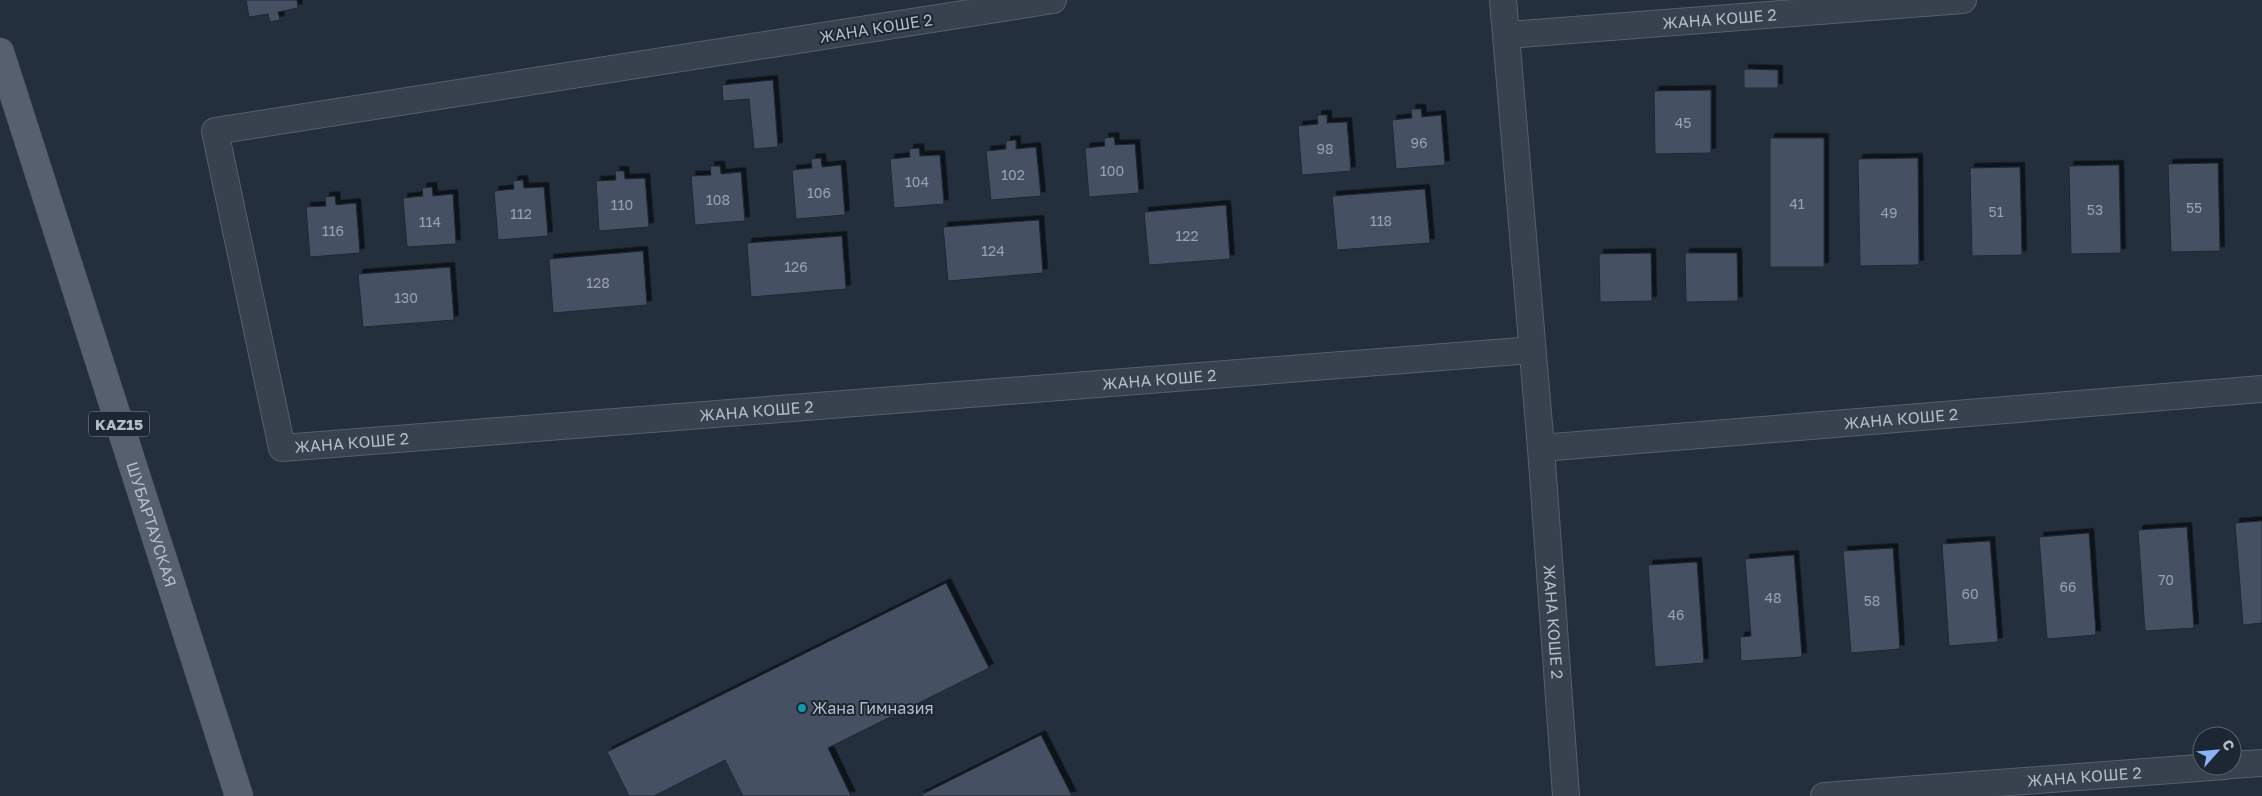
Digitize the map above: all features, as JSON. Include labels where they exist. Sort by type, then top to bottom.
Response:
[{"type":"main road","name":"ШУБАРТАУСКАЯ","points":[[0,52],[239,796]]},
{"type":"street","name":"ЖАНА КОШЕ 2","points":[[1053,0],[215,131],[282,448],[1532,350]]},
{"type":"street","name":"ЖАНА КОШЕ 2","points":[[1503,0],[1508,35],[1566,796]]},
{"type":"street","name":"ЖАНА КОШЕ 2","points":[[1508,35],[1963,0]]},
{"type":"street","name":"ЖАНА КОШЕ 2","points":[[1540,448],[2262,389]]},
{"type":"street","points":[[2242,765],[2262,763]]},
{"type":"street","name":"ЖАНА КОШЕ 2","points":[[1824,796],[2192,768]]},
{"type":"building","points":[[246,0],[297,0],[298,8],[278,12],[280,20],[270,22],[268,14],[249,17]]},
{"type":"building","points":[[1744,69],[1778,70],[1778,88],[1744,88]]},
{"type":"building","points":[[773,80],[778,147],[754,149],[749,99],[723,101],[722,85]]},
{"type":"building","points":[[1711,90],[1711,153],[1655,154],[1654,91]]},
{"type":"building","points":[[1411,109],[1421,109],[1422,117],[1441,115],[1445,165],[1396,169],[1392,120],[1412,118]]},
{"type":"building","points":[[1317,115],[1327,115],[1327,123],[1347,122],[1351,171],[1302,175],[1298,126],[1318,124]]},
{"type":"building","points":[[1114,137],[1115,145],[1135,144],[1139,193],[1089,197],[1085,148],[1105,146],[1104,138]]},
{"type":"building","points":[[1770,138],[1824,138],[1824,267],[1770,267]]},
{"type":"building","points":[[1016,140],[1016,149],[1036,147],[1041,196],[991,200],[986,151],[1006,149],[1006,141]]},
{"type":"building","points":[[919,148],[920,156],[940,155],[944,204],[894,208],[890,159],[910,157],[909,149]]},
{"type":"building","points":[[821,158],[822,167],[841,165],[845,215],[796,219],[792,170],[812,168],[811,159]]},
{"type":"building","points":[[1918,158],[1919,265],[1860,266],[1858,159]]},
{"type":"building","points":[[2218,163],[2220,251],[2171,252],[2168,164]]},
{"type":"building","points":[[2119,165],[2121,253],[2071,254],[2069,166]]},
{"type":"building","points":[[710,166],[720,166],[721,174],[741,172],[745,221],[695,225],[691,176],[711,175]]},
{"type":"building","points":[[2020,167],[2022,255],[1972,256],[1970,168]]},
{"type":"building","points":[[615,171],[624,171],[625,179],[645,178],[649,227],[599,231],[596,181],[616,180]]},
{"type":"building","points":[[523,180],[524,188],[544,187],[548,236],[498,240],[494,191],[514,189],[513,181]]},
{"type":"building","points":[[432,187],[433,196],[453,194],[456,244],[407,247],[403,198],[423,196],[422,188]]},
{"type":"building","points":[[1425,189],[1430,243],[1337,250],[1332,196]]},
{"type":"building","points":[[335,196],[336,205],[356,203],[360,253],[310,257],[306,207],[326,206],[325,197]]},
{"type":"building","points":[[1226,205],[1230,259],[1149,265],[1144,212]]},
{"type":"building","points":[[1039,220],[1043,273],[948,281],[943,227]]},
{"type":"building","points":[[842,236],[846,289],[751,297],[747,243]]},
{"type":"building","points":[[643,251],[647,305],[553,313],[549,259]]},
{"type":"building","points":[[1651,253],[1652,301],[1600,302],[1599,254]]},
{"type":"building","points":[[1685,253],[1737,253],[1738,301],[1686,302]]},
{"type":"building","points":[[450,267],[454,320],[363,327],[358,274]]},
{"type":"building","points":[[2262,521],[2262,623],[2243,625],[2235,523]]},
{"type":"building","points":[[2187,527],[2194,628],[2145,631],[2138,530]]},
{"type":"building","points":[[2089,533],[2096,635],[2047,639],[2039,537]]},
{"type":"building","points":[[1990,541],[1998,642],[1949,646],[1942,544]]},
{"type":"building","points":[[1893,548],[1900,649],[1851,653],[1843,551]]},
{"type":"building","points":[[1794,555],[1802,657],[1741,661],[1740,637],[1751,636],[1745,559]]},
{"type":"building","points":[[1697,562],[1704,663],[1655,667],[1648,565]]},
{"type":"building","name":"Жана Гимназия","points":[[946,583],[989,668],[828,748],[851,796],[743,796],[725,760],[654,796],[629,796],[607,752]]},
{"type":"building","points":[[1041,735],[1072,796],[919,796]]},
{"type":"place","name":"Жана Гимназия","points":[[802,708]]}]
